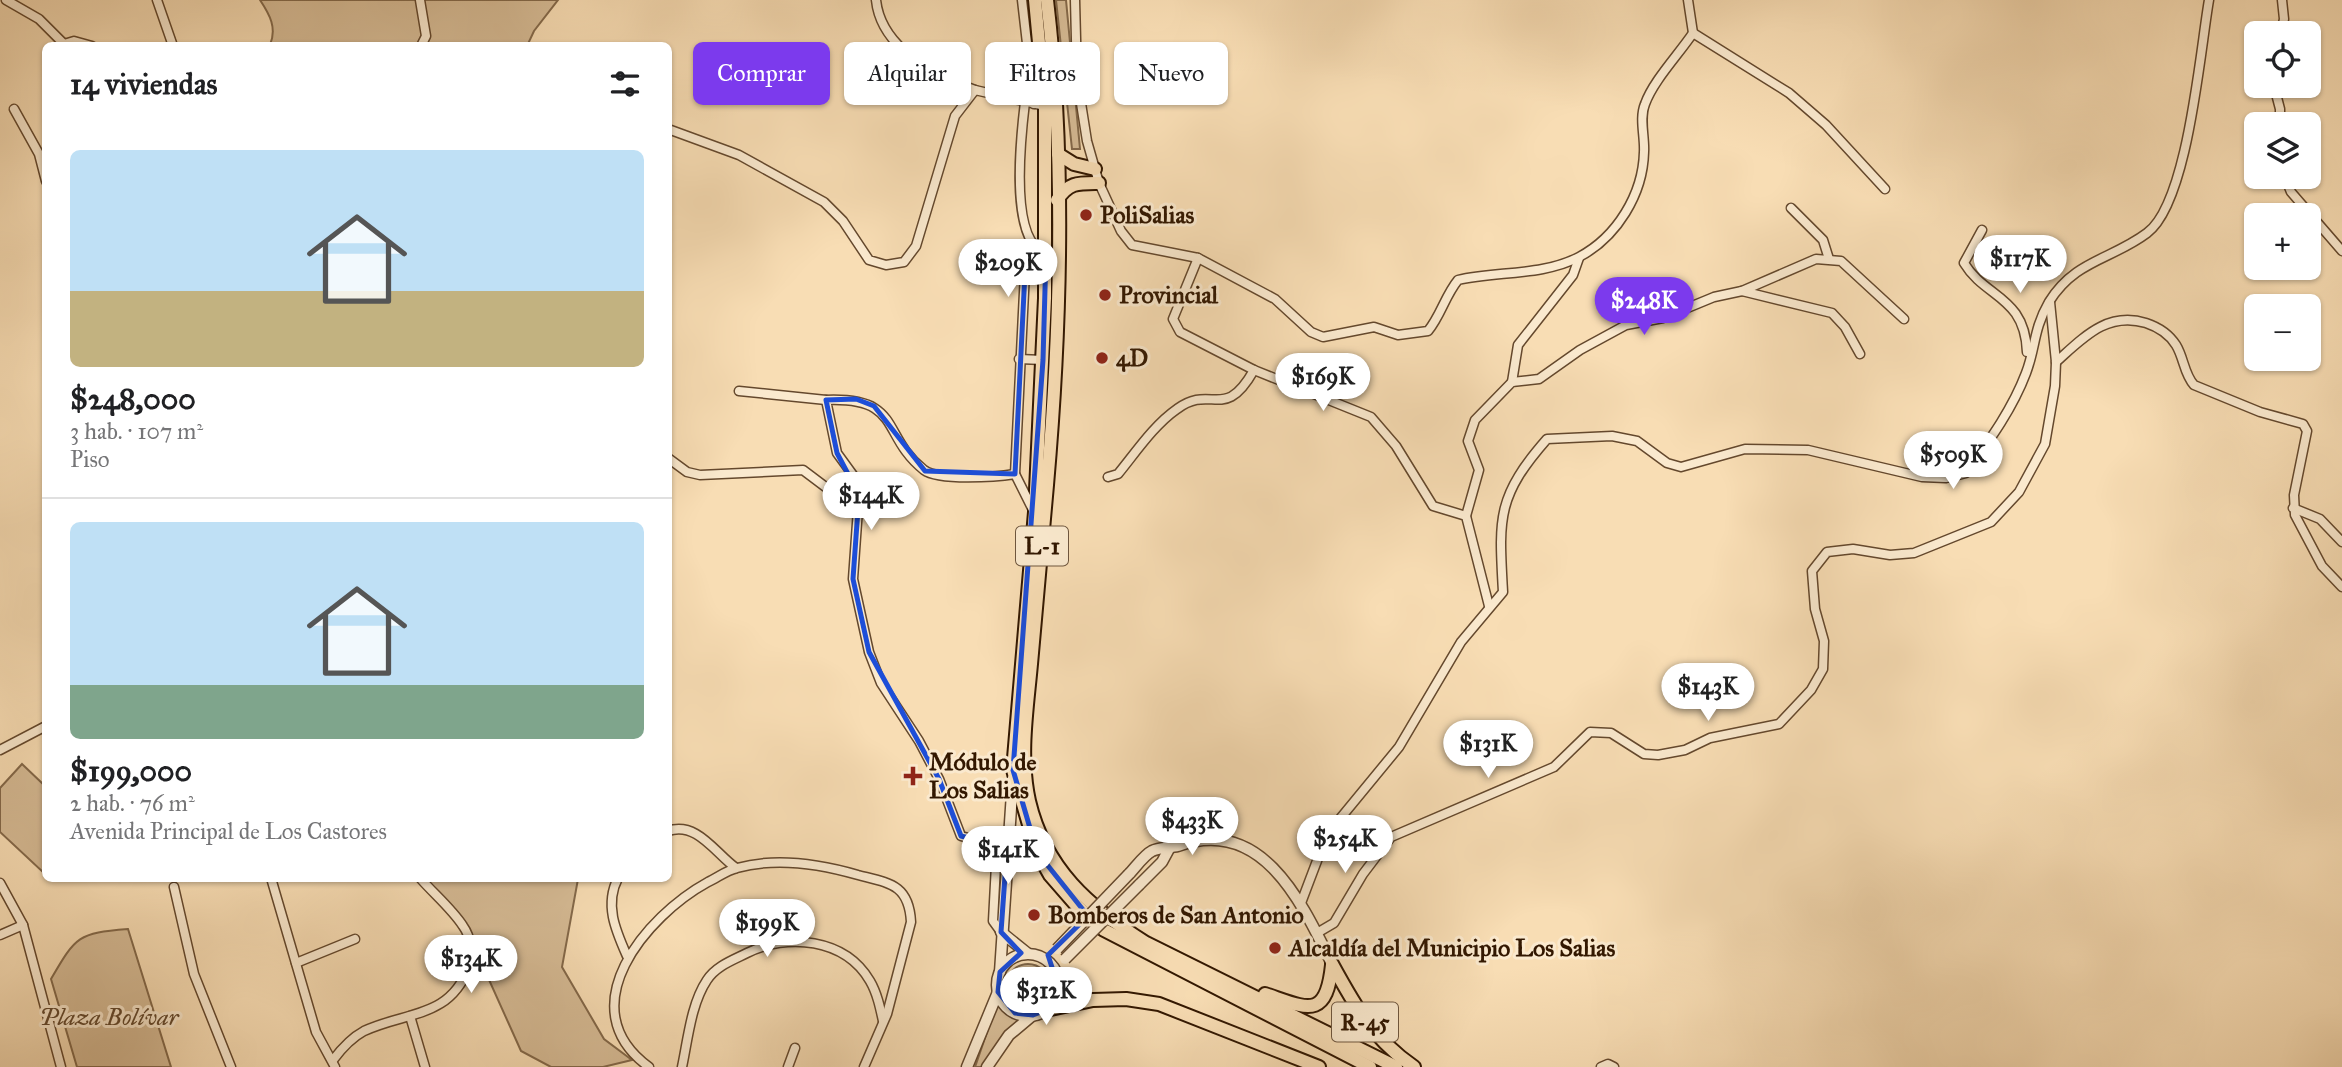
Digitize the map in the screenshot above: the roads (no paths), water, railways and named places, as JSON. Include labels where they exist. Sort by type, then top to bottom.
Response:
[{"type":"main road","name":"L-1","points":[[1035,0],[1037,42]]},
{"type":"main road","name":"L-1","points":[[1047,0],[1056,95],[1058,264],[1048,471],[1025,735],[1029,799],[1046,850],[1080,895],[1114,923],[1146,943],[1396,1067]]},
{"type":"main road","name":"L-1","points":[[1040,105],[1043,360],[1035,512],[1013,770],[1028,827],[1043,864],[1064,893],[1104,930],[1370,1067]]},
{"type":"main road","points":[[1058,154],[1074,164],[1095,169]]},
{"type":"main road","points":[[1057,201],[1066,187],[1074,183],[1099,183]]},
{"type":"main road","name":"L-1","points":[[1237,988],[1267,994],[1294,1006],[1310,1007],[1320,1004],[1330,990],[1332,964]]},
{"type":"main road","name":"R-45","points":[[1332,964],[1361,1017],[1396,1055],[1414,1067]]},
{"type":"main road","points":[[1046,1010],[1093,1000],[1126,999],[1159,1004],[1320,1067]]},
{"type":"street","points":[[6,0],[39,19],[61,42]]},
{"type":"street","points":[[157,0],[172,42]]},
{"type":"street","points":[[420,0],[426,36],[423,42]]},
{"type":"street","points":[[876,0],[889,37],[947,80],[985,92]]},
{"type":"street","points":[[1023,0],[1030,42]]},
{"type":"street","points":[[1075,0],[1077,78],[1095,169],[1121,231],[1132,245],[1198,258],[1275,299],[1311,332],[1323,337],[1374,327],[1398,335],[1428,331],[1441,312],[1447,294],[1458,280],[1516,272],[1578,258],[1615,228],[1632,201],[1643,170],[1643,106],[1693,33],[1688,0]]},
{"type":"street","points":[[1301,903],[1323,845],[1334,826],[1399,747],[1461,642],[1503,592],[1499,542],[1501,514],[1512,487],[1530,457],[1547,439],[1612,436],[1637,441],[1667,463],[1681,467],[1745,449],[1808,450],[1922,477],[1945,478],[1966,473],[2005,417],[2028,369],[2034,333],[2050,301],[2072,273],[2150,232],[2173,196],[2197,103],[2209,0]]},
{"type":"street","points":[[2282,0],[2284,21]]},
{"type":"street","points":[[1693,33],[1789,93],[1826,125],[1885,189]]},
{"type":"street","points":[[672,130],[739,155],[824,202],[843,220],[869,260],[886,265],[904,262],[916,246],[956,116],[975,90]]},
{"type":"street","points":[[1025,105],[1018,154],[1020,193],[1025,221],[1041,251],[1025,272],[1018,359],[1015,474],[1035,512]]},
{"type":"street","points":[[14,109],[39,154],[42,166]]},
{"type":"street","points":[[2290,189],[2342,251]]},
{"type":"street","points":[[1791,208],[1824,240],[1829,259]]},
{"type":"street","points":[[1982,230],[1964,262],[2005,300],[2025,329],[2028,369]]},
{"type":"street","points":[[1198,258],[1173,319],[1180,332],[1254,370],[1371,417],[1396,446],[1433,506],[1466,516]]},
{"type":"street","points":[[1512,383],[1518,345],[1573,275],[1578,258]]},
{"type":"street","points":[[1489,606],[1466,516],[1479,470],[1468,441],[1475,419],[1512,383],[1539,379],[1580,349],[1626,326],[1663,318],[1714,297],[1741,291],[1787,269],[1816,259],[1841,261],[1904,319]]},
{"type":"street","points":[[1741,291],[1832,313],[1845,327],[1860,354]]},
{"type":"street","points":[[1317,933],[1334,923],[1363,874],[1391,837],[1554,767],[1590,732],[1611,733],[1644,754],[1658,755],[1685,750],[1710,738],[1779,724],[1811,690],[1823,669],[1824,641],[1815,609],[1812,571],[1826,552],[1853,549],[1890,555],[1914,553],[1991,522],[2020,492],[2045,444],[2056,362],[2050,301]]},
{"type":"street","points":[[2056,362],[2088,333],[2108,322],[2130,318],[2159,327],[2175,344],[2194,385],[2260,412],[2303,424],[2306,441],[2293,508],[2315,556],[2342,587]]},
{"type":"street","points":[[1018,359],[1043,360]]},
{"type":"street","points":[[1108,477],[1118,474],[1177,408],[1191,401],[1231,399],[1242,392],[1254,370]]},
{"type":"street","points":[[739,391],[788,399],[856,399],[874,407],[894,428],[925,471],[948,475],[1015,474]]},
{"type":"street","points":[[826,400],[837,453],[853,475],[860,513],[853,579],[869,652],[881,683],[919,741],[939,779],[961,836],[1002,846]]},
{"type":"street","points":[[672,461],[687,472],[699,475],[803,470],[860,513]]},
{"type":"street","points":[[2293,508],[2320,519],[2342,542]]},
{"type":"street","points":[[0,750],[42,728]]},
{"type":"street","points":[[967,1067],[998,992],[1002,846],[1013,770]]},
{"type":"street","points":[[672,830],[679,828],[698,834],[736,868]]},
{"type":"street","name":"R-45","points":[[1044,958],[1057,949],[1152,851],[1209,839],[1243,846],[1272,865],[1301,903],[1332,964]]},
{"type":"street","points":[[987,1067],[1009,1035],[1033,1015],[1046,1010],[1059,989],[1058,977],[1065,959],[1162,862],[1169,849]]},
{"type":"street","points":[[649,1067],[625,1043],[616,1024],[614,1009],[627,956],[673,904],[736,868],[809,862],[898,888],[906,897],[911,922],[883,1021],[864,1067]]},
{"type":"street","points":[[272,882],[316,1032],[334,1063],[356,1036],[445,1002],[463,982],[470,962],[469,936],[463,925],[424,882]]},
{"type":"street","points":[[617,882],[612,896],[612,911],[615,928],[627,956]]},
{"type":"street","points":[[0,883],[23,925],[61,1067]]},
{"type":"street","points":[[174,887],[194,974],[231,1067]]},
{"type":"street","points":[[0,935],[23,925]]},
{"type":"street","points":[[1001,932],[1016,948],[1044,958],[1058,977]]},
{"type":"street","points":[[296,963],[355,939]]},
{"type":"street","points":[[682,1067],[693,1016],[708,978],[721,966],[764,944],[782,941],[810,942],[842,954],[869,980],[877,993],[883,1021]]},
{"type":"street","points":[[1000,972],[1007,962],[1028,954]]},
{"type":"street","points":[[998,992],[1002,1001],[1015,1013],[1033,1015]]},
{"type":"street","points":[[410,1016],[425,1067]]},
{"type":"street","points":[[788,1067],[795,1048]]},
{"type":"street","points":[[1601,1067],[1608,1064],[1614,1067]]},
{"type":"place","name":"PoliSalias","points":[[1086,215]]},
{"type":"place","name":"Provincial","points":[[1105,295]]},
{"type":"place","name":"4D","points":[[1102,358]]},
{"type":"place","name":"Módulo de Los Salias","points":[[913,776]]},
{"type":"place","name":"Bomberos de San Antonio","points":[[1034,915]]},
{"type":"place","name":"Alcaldía del Municipio Los Salias","points":[[1275,948]]},
{"type":"park label","name":"Plaza Bolívar","points":[[109,1017]]}]
